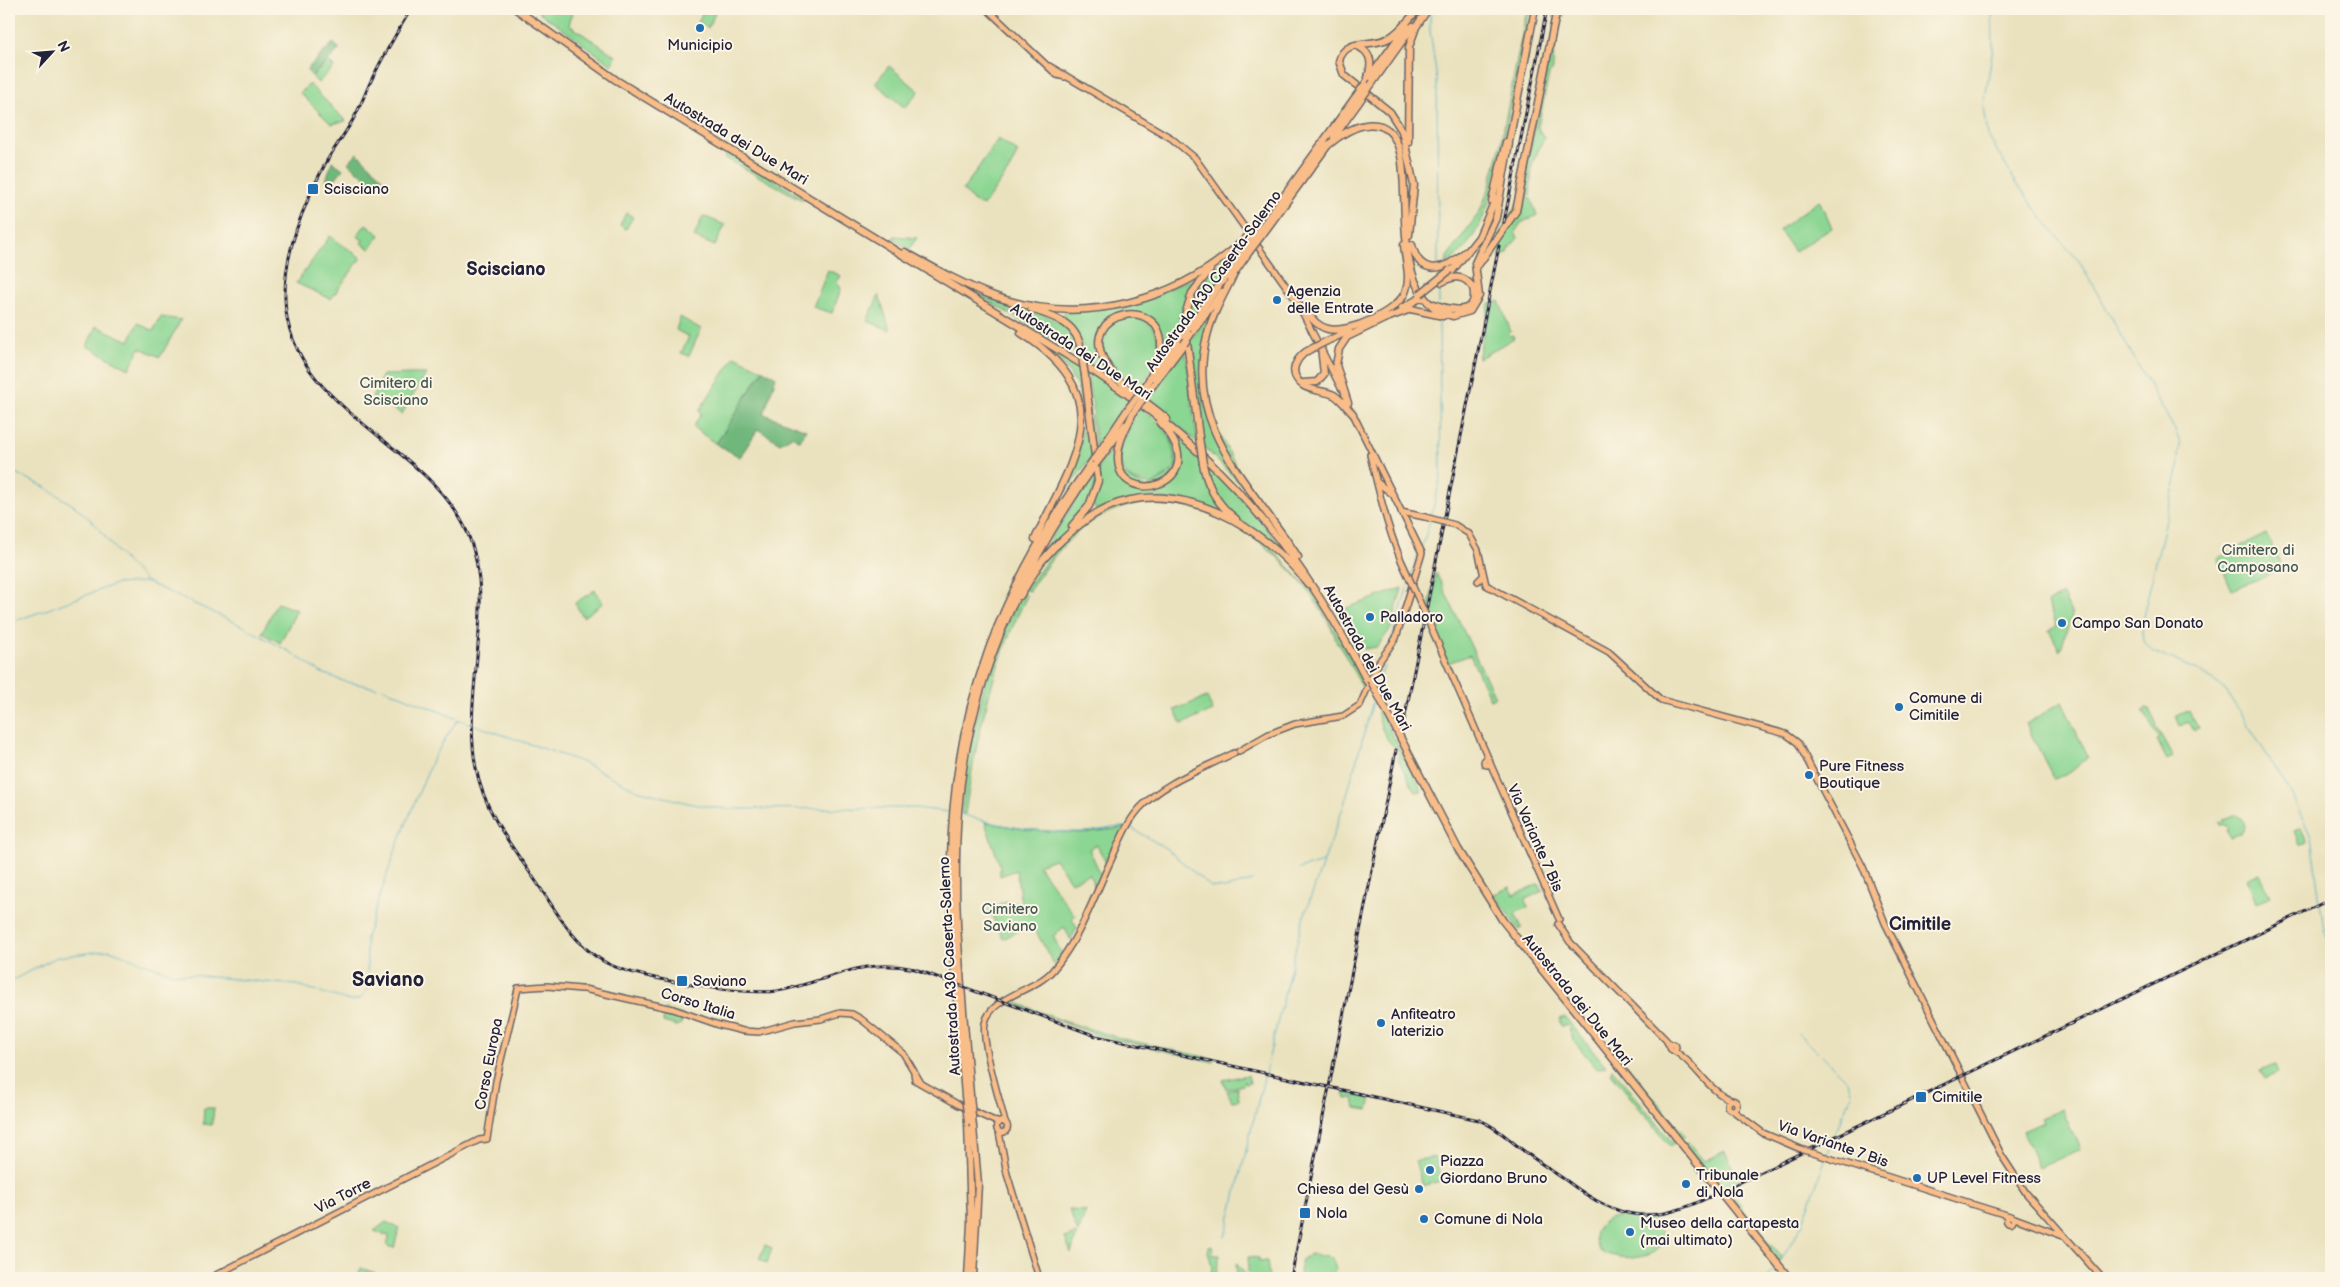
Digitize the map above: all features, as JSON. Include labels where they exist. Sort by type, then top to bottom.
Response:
[{"type":"highway","name":"Autostrada dei Due Mari","points":[[516,9],[616,78],[1096,373],[1149,410],[1186,440],[1260,514],[1292,555],[1321,597],[1369,681]]},
{"type":"highway","name":"Autostrada dei Due Mari","points":[[521,9],[564,42]]},
{"type":"highway","points":[[1382,316],[1411,309],[1437,309],[1448,313],[1464,314],[1472,309],[1479,296],[1476,260],[1496,218],[1534,9]]},
{"type":"highway","points":[[1348,403],[1336,370],[1339,349],[1352,334],[1382,316],[1422,296],[1447,274],[1466,252],[1482,224],[1494,194],[1534,9]]},
{"type":"highway","points":[[1476,276],[1480,260],[1516,211],[1556,9]]},
{"type":"highway","points":[[1382,316],[1399,303],[1407,290],[1407,227],[1414,190],[1402,130],[1390,112],[1356,87],[1341,72],[1339,58],[1346,48],[1388,39],[1423,10]]},
{"type":"highway","points":[[1408,158],[1408,59],[1412,37],[1423,10]]},
{"type":"highway","name":"Autostrada A30 Caserta-Salerno","points":[[1145,390],[1184,344],[1187,333],[1232,276],[1258,232],[1373,82],[1423,10]]},
{"type":"highway","name":"Autostrada A30 Caserta-Salerno","points":[[1258,232],[1326,147],[1357,101],[1365,84],[1423,10]]},
{"type":"highway","points":[[1354,45],[1364,49],[1371,60],[1371,68],[1365,84]]},
{"type":"highway","name":"Autostrada dei Due Mari","points":[[616,78],[1104,374],[1179,430],[1244,492],[1306,568],[1335,614],[1455,850],[1486,902],[1522,951],[1673,1137],[1784,1278]]},
{"type":"highway","points":[[1326,147],[1340,135],[1358,125],[1376,124],[1393,136],[1401,156],[1413,276],[1422,296],[1437,309]]},
{"type":"highway","points":[[1353,414],[1334,396],[1301,383],[1295,375],[1295,364],[1301,355],[1313,348],[1405,306],[1422,296],[1472,249],[1488,220],[1498,195],[1509,144]]},
{"type":"highway","points":[[1402,169],[1406,148]]},
{"type":"highway","points":[[1407,227],[1415,254],[1421,263],[1467,280],[1472,285],[1473,300],[1467,307],[1448,313]]},
{"type":"highway","points":[[1258,232],[1244,240],[1195,286],[1185,312],[1184,329],[1203,464],[1208,483],[1217,500],[1290,564],[1317,596],[1369,681]]},
{"type":"highway","points":[[887,242],[952,278],[982,292],[1066,322],[1077,336],[1085,376],[1098,481],[1089,506],[1056,546]]},
{"type":"highway","name":"Autostrada A30 Caserta-Salerno","points":[[968,1096],[952,909],[950,861],[953,810],[962,748],[978,679],[1003,611],[1027,560],[1054,514],[1101,454],[1145,390],[1247,251]]},
{"type":"highway","points":[[1012,302],[1060,309],[1108,307],[1160,294],[1186,282],[1224,258]]},
{"type":"highway","points":[[931,272],[1042,347],[1064,368],[1078,397],[1081,413],[1079,446],[1071,467],[1031,547],[1027,560]]},
{"type":"highway","points":[[1232,276],[1206,336],[1202,368],[1205,406],[1216,438],[1229,460],[1306,568]]},
{"type":"highway","points":[[1299,306],[1317,324],[1328,329],[1340,330],[1405,306]]},
{"type":"highway","points":[[1145,390],[1159,357],[1160,339],[1152,323],[1144,317],[1126,313],[1112,319],[1101,334],[1099,342],[1104,361],[1119,381],[1179,430]]},
{"type":"highway","points":[[1350,330],[1360,324]]},
{"type":"highway","points":[[1301,383],[1313,383],[1322,377],[1325,370],[1321,347]]},
{"type":"highway","points":[[1096,373],[1155,418],[1172,437],[1178,450],[1178,465],[1164,483],[1153,486],[1137,486],[1124,476],[1119,464],[1119,449],[1133,410]]},
{"type":"highway","name":"Autostrada A30 Caserta-Salerno","points":[[968,1278],[971,1213],[970,1125],[957,909],[958,811],[967,749],[978,701],[992,654],[1009,610],[1049,532],[1095,462]]},
{"type":"highway","points":[[1009,610],[1041,562],[1075,528],[1102,510],[1125,501],[1152,498],[1178,500],[1204,507],[1234,521],[1261,538]]},
{"type":"highway","name":"Autostrada A30 Caserta-Salerno","points":[[970,1125],[978,1184],[973,1278]]},
{"type":"highway","name":"Autostrada dei Due Mari","points":[[1684,1151],[1789,1278]]},
{"type":"main road","points":[[987,9],[1058,73],[1171,138],[1189,152],[1299,306],[1321,347],[1368,448],[1422,553],[1396,638],[1379,662],[1366,696],[1360,705],[1344,716],[1295,724],[1269,734],[1161,791],[1141,808],[1128,826],[1078,932],[1060,961],[1050,973],[1036,984],[998,1004],[991,1010],[985,1022],[989,1052],[1002,1108],[1001,1127],[1007,1174],[1039,1278]]},
{"type":"main road","name":"Via Variante 7 Bis","points":[[1368,448],[1383,510],[1395,548],[1430,625],[1487,762],[1566,937],[1680,1055],[1729,1102]]},
{"type":"main road","points":[[1375,475],[1377,471],[1382,472]]},
{"type":"main road","points":[[1377,482],[1391,493]]},
{"type":"main road","points":[[1381,501],[1383,495],[1391,493]]},
{"type":"main road","points":[[1397,503],[1413,514]]},
{"type":"main road","points":[[1401,512],[1454,525],[1469,534],[1478,550],[1483,584],[1609,652],[1661,700],[1777,731],[1794,738],[1801,747],[1864,868],[1880,910],[2002,1156],[2023,1188],[2048,1217],[2055,1229]]},
{"type":"main road","points":[[1406,522],[1407,515],[1413,514]]},
{"type":"main road","points":[[1483,576],[1495,590]]},
{"type":"main road","name":"Corso Italia","points":[[517,989],[528,987],[583,988],[673,1009],[719,1026],[742,1031],[758,1032],[775,1029],[795,1022],[821,1019],[840,1014],[852,1014],[861,1018],[903,1052],[921,1083]]},
{"type":"main road","name":"Corso Europa","points":[[487,1139],[496,1081],[517,989]]},
{"type":"main road","points":[[915,1071],[915,1080],[1001,1127]]},
{"type":"main road","points":[[1729,1102],[1736,1103],[1734,1108],[1727,1108],[1729,1102]]},
{"type":"main road","name":"Via Variante 7 Bis","points":[[1734,1108],[1764,1133],[1803,1150],[1955,1200],[1970,1203]]},
{"type":"main road","name":"Via Torre","points":[[210,1278],[476,1142],[487,1139]]},
{"type":"main road","name":"Via Variante 7 Bis","points":[[1918,1187],[1964,1200],[2010,1219],[2055,1229],[2066,1237],[2102,1278]]},
{"type":"main road","name":"Via Variante 7 Bis","points":[[1946,1195],[1955,1200]]},
{"type":"main road","points":[[2040,1226],[2047,1224],[2048,1217]]},
{"type":"green space","points":[[535,9],[573,9],[569,25],[616,56],[612,65]]},
{"type":"green space","points":[[704,9],[715,13],[708,28],[698,22]]},
{"type":"green space","points":[[1527,9],[1530,9],[1494,185],[1488,204],[1472,238],[1461,252],[1446,264],[1447,257],[1479,213],[1489,189],[1499,152]]},
{"type":"green space","points":[[1558,9],[1563,9],[1564,16],[1558,25],[1553,70],[1549,74],[1538,127],[1541,134],[1545,136],[1532,164],[1530,196],[1521,197]]},
{"type":"green space","points":[[333,43],[340,49],[312,76],[306,70]]},
{"type":"green space","points":[[328,61],[334,67],[318,83],[312,76]]},
{"type":"green space","points":[[889,66],[919,91],[905,108],[875,83]]},
{"type":"green space","points":[[309,84],[346,121],[331,124],[300,93]]},
{"type":"green space","points":[[998,139],[1018,152],[1009,170],[983,206],[972,200],[963,190]]},
{"type":"green space","points":[[728,151],[803,198],[802,200],[725,158]]},
{"type":"green space","points":[[357,153],[383,178],[373,184],[348,163]]},
{"type":"green space","points":[[332,161],[343,169],[331,184],[326,181]]},
{"type":"green space","points":[[1521,198],[1531,199],[1537,215],[1521,223],[1515,232],[1518,238],[1510,247],[1508,253],[1499,258],[1502,247],[1494,245]]},
{"type":"green space","points":[[1819,200],[1832,228],[1794,252],[1779,230]]},
{"type":"green space","points":[[626,213],[633,217],[626,229],[620,225]]},
{"type":"green space","points":[[703,216],[725,225],[715,246],[694,237]]},
{"type":"green space","points":[[366,224],[380,235],[370,249],[361,243],[363,240],[357,236]]},
{"type":"green space","points":[[330,236],[361,258],[331,299],[296,283]]},
{"type":"green space","points":[[894,236],[917,238],[909,249],[894,240]]},
{"type":"green space","points":[[1246,240],[1186,326],[1192,299],[1198,288],[1215,267]]},
{"type":"green space","points":[[828,270],[841,276],[837,282],[841,289],[832,313],[813,307]]},
{"type":"green space","points":[[1204,274],[1197,282],[1183,329],[1165,354],[1161,354],[1158,329],[1134,312],[1120,312],[1106,323],[1099,334],[1112,377],[1084,359],[1082,345],[1063,316],[1065,311],[1135,302]]},
{"type":"green space","points":[[967,288],[995,300],[997,298],[1040,312],[1073,331],[1081,357]]},
{"type":"green space","points":[[879,295],[890,330],[867,321]]},
{"type":"green space","points":[[1499,301],[1511,332],[1508,333],[1510,336],[1513,335],[1514,338],[1478,359],[1489,304]]},
{"type":"green space","points":[[1136,314],[1148,323],[1159,341],[1156,361],[1137,392],[1110,367],[1102,350],[1101,341],[1104,331],[1112,320]]},
{"type":"green space","points":[[1209,316],[1212,316],[1205,336],[1203,402],[1251,495],[1202,445],[1188,343]]},
{"type":"green space","points":[[161,317],[181,320],[160,357],[140,348],[129,369],[87,346],[96,326],[129,341],[138,323],[153,331]]},
{"type":"green space","points":[[680,317],[701,329],[689,356],[681,353],[689,337],[676,330]]},
{"type":"green space","points":[[1036,340],[1083,368],[1095,452],[1057,504],[1055,502],[1071,468],[1082,434],[1081,400],[1075,383],[1064,366]]},
{"type":"green space","points":[[1185,347],[1189,384],[1198,443],[1147,399]]},
{"type":"green space","points":[[735,356],[763,370],[716,444],[693,427],[701,414],[699,411]]},
{"type":"green space","points":[[1086,369],[1131,401],[1097,449],[1092,416],[1094,414]]},
{"type":"green space","points":[[763,370],[776,377],[764,414],[806,430],[800,441],[792,436],[780,443],[758,429],[740,457],[716,444]]},
{"type":"green space","name":"Cimitero di Scisciano","points":[[426,374],[402,414],[372,397],[383,375]]},
{"type":"green space","points":[[1141,408],[1163,426],[1177,449],[1175,469],[1152,485],[1130,478],[1124,471],[1121,463],[1123,443]]},
{"type":"green space","points":[[1169,430],[1200,456],[1202,469],[1231,517],[1214,510],[1154,497],[1096,510],[1092,504],[1099,466],[1114,445],[1119,445],[1122,474],[1147,488],[1177,470]]},
{"type":"green space","points":[[1204,460],[1240,496],[1295,563],[1232,514],[1214,494]]},
{"type":"green space","points":[[1097,468],[1096,483],[1084,510],[1035,569],[1043,550]]},
{"type":"green space","points":[[1134,501],[1180,501],[1231,520],[1270,547],[1314,594],[1368,687],[1365,689],[1362,687],[1317,604],[1300,580],[1279,558],[1255,539],[1228,522],[1200,510],[1171,504],[1142,504],[1112,511],[1099,517],[1075,534],[1055,555],[1029,591],[1025,590],[1061,542],[1104,510]]},
{"type":"green space","name":"Cimitero di Camposano","points":[[2266,534],[2283,568],[2232,590],[2218,558]]},
{"type":"green space","points":[[1436,573],[1495,697],[1490,699],[1470,655],[1448,663],[1427,614]]},
{"type":"green space","name":"Palladoro","points":[[1402,588],[1391,628],[1377,647],[1364,649],[1341,610]]},
{"type":"green space","points":[[595,590],[603,603],[583,617],[575,603]]},
{"type":"green space","points":[[1023,594],[1027,596],[1004,648],[987,702],[974,758],[965,814],[961,813],[974,728],[981,700],[998,645]]},
{"type":"green space","name":"Campo San Donato","points":[[2063,595],[2072,615],[2060,651],[2049,630],[2057,626],[2047,603]]},
{"type":"green space","points":[[277,603],[297,610],[280,643],[262,633]]},
{"type":"green space","points":[[1207,697],[1213,711],[1182,724],[1174,710]]},
{"type":"green space","points":[[2062,702],[2088,757],[2071,772],[2054,779],[2026,724]]},
{"type":"green space","points":[[2146,708],[2150,709],[2156,726],[2173,757],[2167,760],[2157,740],[2160,739],[2143,711]]},
{"type":"green space","points":[[1379,709],[1422,791],[1415,792],[1398,759],[1399,750],[1391,744],[1383,732],[1380,725]]},
{"type":"green space","points":[[2189,710],[2198,728],[2194,731],[2189,722],[2180,726],[2176,716]]},
{"type":"green space","points":[[2236,815],[2243,819],[2245,826],[2241,833],[2230,838],[2227,831],[2229,827],[2223,824],[2221,826],[2219,822]]},
{"type":"green space","name":"Cimitero Saviano","points":[[985,822],[1030,830],[1081,833],[1125,828],[1107,865],[1097,845],[1089,849],[1102,877],[1096,890],[1089,874],[1071,882],[1055,859],[1038,865],[1075,916],[1072,919],[1077,927],[1071,940],[1064,927],[1053,936],[1063,956],[1054,965],[1032,924],[1003,939],[989,909],[1005,901],[1021,903],[1016,870],[1000,876],[1000,866]]},
{"type":"green space","points":[[2301,828],[2307,842],[2300,845],[2294,831]]},
{"type":"green space","points":[[2260,873],[2270,897],[2257,903],[2246,879]]},
{"type":"green space","points":[[1539,884],[1542,891],[1526,899],[1528,907],[1515,913],[1522,928],[1519,930],[1494,894],[1510,887],[1514,895]]},
{"type":"green space","points":[[1009,1000],[1066,1022],[1124,1039],[1213,1059],[1214,1062],[1100,1036],[1005,1001]]},
{"type":"green space","points":[[665,1010],[683,1015],[681,1024],[677,1026],[663,1022]]},
{"type":"green space","points":[[1565,1017],[1606,1066],[1597,1069],[1573,1040],[1568,1025],[1561,1026],[1559,1019]]},
{"type":"green space","points":[[1626,1064],[1685,1136],[1681,1139],[1621,1065]]},
{"type":"green space","points":[[2275,1065],[2278,1073],[2264,1079],[2260,1071]]},
{"type":"green space","points":[[1612,1068],[1674,1144],[1670,1146],[1611,1073]]},
{"type":"green space","points":[[1248,1075],[1250,1083],[1246,1084],[1244,1081],[1243,1085],[1226,1089],[1223,1080]]},
{"type":"green space","points":[[1237,1088],[1239,1100],[1232,1101],[1227,1091]]},
{"type":"green space","points":[[1344,1092],[1371,1098],[1368,1110],[1356,1108],[1354,1098],[1346,1099]]},
{"type":"green space","points":[[204,1108],[214,1108],[212,1125],[203,1124]]},
{"type":"green space","points":[[2062,1109],[2080,1149],[2039,1168],[2023,1131],[2043,1122],[2041,1118]]},
{"type":"green space","points":[[1687,1141],[1704,1161],[1725,1151],[1739,1182],[1722,1191],[1684,1144]]},
{"type":"green space","name":"Piazza Giordano Bruno","points":[[1434,1157],[1443,1180],[1423,1186],[1415,1161]]},
{"type":"green space","points":[[1728,1190],[1742,1207],[1738,1210],[1724,1192]]},
{"type":"green space","points":[[1742,1209],[1782,1258],[1779,1262],[1739,1211]]},
{"type":"green space","points":[[1069,1210],[1086,1211],[1078,1233]]},
{"type":"green space","points":[[1615,1217],[1649,1218],[1662,1232],[1661,1242],[1657,1250],[1640,1257],[1629,1258],[1601,1252],[1595,1241],[1597,1230],[1604,1222]]},
{"type":"green space","points":[[386,1222],[399,1228],[394,1248],[387,1246],[389,1236],[374,1231]]},
{"type":"green space","points":[[1077,1235],[1071,1253],[1065,1238]]},
{"type":"green space","points":[[765,1245],[772,1248],[767,1263],[759,1259]]},
{"type":"green space","points":[[1212,1246],[1213,1255],[1220,1255],[1216,1274],[1211,1273],[1212,1266],[1208,1252],[1209,1247]]},
{"type":"green space","points":[[1311,1254],[1332,1258],[1336,1269],[1330,1278],[1300,1278],[1299,1271],[1302,1259]]},
{"type":"green space","points":[[1248,1257],[1259,1258],[1259,1262],[1267,1261],[1269,1278],[1253,1278],[1247,1270],[1249,1268]]},
{"type":"green space","points":[[1236,1263],[1248,1278],[1237,1278]]},
{"type":"green space","points":[[361,1268],[378,1274],[377,1278],[358,1276]]},
{"type":"waterway","points":[[1992,9],[1993,47],[1984,106],[1988,136],[2015,181],[2053,232],[2079,261],[2176,432],[2180,443],[2178,470],[2141,625],[2143,641],[2153,652],[2198,670],[2225,689],[2290,791],[2311,837],[2324,931],[2331,949]]},
{"type":"waterway","points":[[1430,11],[1430,31],[1437,80],[1438,264]]},
{"type":"waterway","points":[[1439,283],[1439,304]]},
{"type":"waterway","points":[[1431,517],[1441,476],[1439,318]]},
{"type":"waterway","points":[[9,470],[45,487],[76,507],[96,525],[118,553],[147,582],[247,628]]},
{"type":"waterway","points":[[1422,547],[1430,521]]},
{"type":"waterway","points":[[1411,576],[1418,555]]},
{"type":"waterway","points":[[56,606],[116,584],[147,582]]},
{"type":"waterway","points":[[1391,641],[1409,583]]},
{"type":"waterway","points":[[9,623],[54,607]]},
{"type":"waterway","points":[[250,630],[292,653],[320,672],[343,681],[377,688]]},
{"type":"waterway","points":[[1377,688],[1384,666]]},
{"type":"waterway","points":[[383,688],[460,720],[582,762],[637,790],[692,804],[726,809],[915,808],[949,812]]},
{"type":"waterway","points":[[1225,1237],[1302,922],[1344,805],[1375,694]]},
{"type":"waterway","points":[[9,982],[57,957],[110,950],[171,973],[297,985],[350,1001],[360,999],[368,989],[366,938],[395,851],[432,760],[456,722],[460,720]]},
{"type":"waterway","points":[[961,814],[1006,826],[1053,831],[1089,832],[1126,827]]},
{"type":"waterway","points":[[1130,827],[1167,849],[1211,887],[1225,888],[1252,881]]},
{"type":"waterway","points":[[1299,869],[1323,862]]},
{"type":"waterway","points":[[1798,1033],[1818,1053]]},
{"type":"waterway","points":[[1822,1056],[1847,1081],[1852,1094],[1834,1136]]},
{"type":"waterway","points":[[1827,1155],[1833,1139]]},
{"type":"waterway","points":[[1780,1262],[1802,1225],[1825,1160]]},
{"type":"waterway","points":[[1768,1278],[1774,1270]]},
{"type":"railway","points":[[411,9],[370,82],[355,116],[325,164],[309,196],[291,247],[285,299],[292,337],[309,370],[334,398],[423,474],[449,502],[468,534],[476,561],[480,590],[480,620],[473,710],[473,740],[480,784],[485,799],[508,841],[565,925],[582,945],[603,961],[637,974],[688,984],[740,991],[777,991],[860,968],[895,966],[915,969],[1096,1036],[1479,1120],[1496,1129],[1531,1157],[1586,1195],[1604,1205],[1621,1211],[1638,1215],[1654,1215],[1692,1205],[1714,1195]]},
{"type":"railway","points":[[1504,222],[1547,9]]},
{"type":"railway","points":[[1402,731],[1499,246]]},
{"type":"railway","points":[[1291,1278],[1396,750]]},
{"type":"railway","points":[[1722,1191],[2331,899]]},
{"type":"place","name":"Municipio","points":[[700,28]]},
{"type":"place","name":"Scisciano","points":[[313,189]]},
{"type":"place","name":"Agenzia delle Entrate","points":[[1277,300]]},
{"type":"place","name":"Palladoro","points":[[1370,617]]},
{"type":"place","name":"Campo San Donato","points":[[2062,623]]},
{"type":"place","name":"Comune di Cimitile","points":[[1899,707]]},
{"type":"place","name":"Pure Fitness Boutique","points":[[1809,775]]},
{"type":"place","name":"Saviano","points":[[682,981]]},
{"type":"place","name":"Anfiteatro laterizio","points":[[1381,1023]]},
{"type":"place","name":"Cimitile","points":[[1921,1097]]},
{"type":"place","name":"Piazza Giordano Bruno","points":[[1430,1170]]},
{"type":"place","name":"UP Level Fitness","points":[[1917,1178]]},
{"type":"place","name":"Tribunale di Nola","points":[[1686,1184]]},
{"type":"place","name":"Chiesa del Gesù","points":[[1419,1189]]},
{"type":"place","name":"Nola","points":[[1305,1213]]},
{"type":"place","name":"Comune di Nola","points":[[1424,1219]]},
{"type":"place","name":"Museo della cartapesta (mai ultimato)","points":[[1630,1232]]},
{"type":"district","name":"Scisciano","points":[[506,269]]},
{"type":"district","name":"Cimitile","points":[[1920,924]]},
{"type":"district","name":"Saviano","points":[[388,980]]}]
